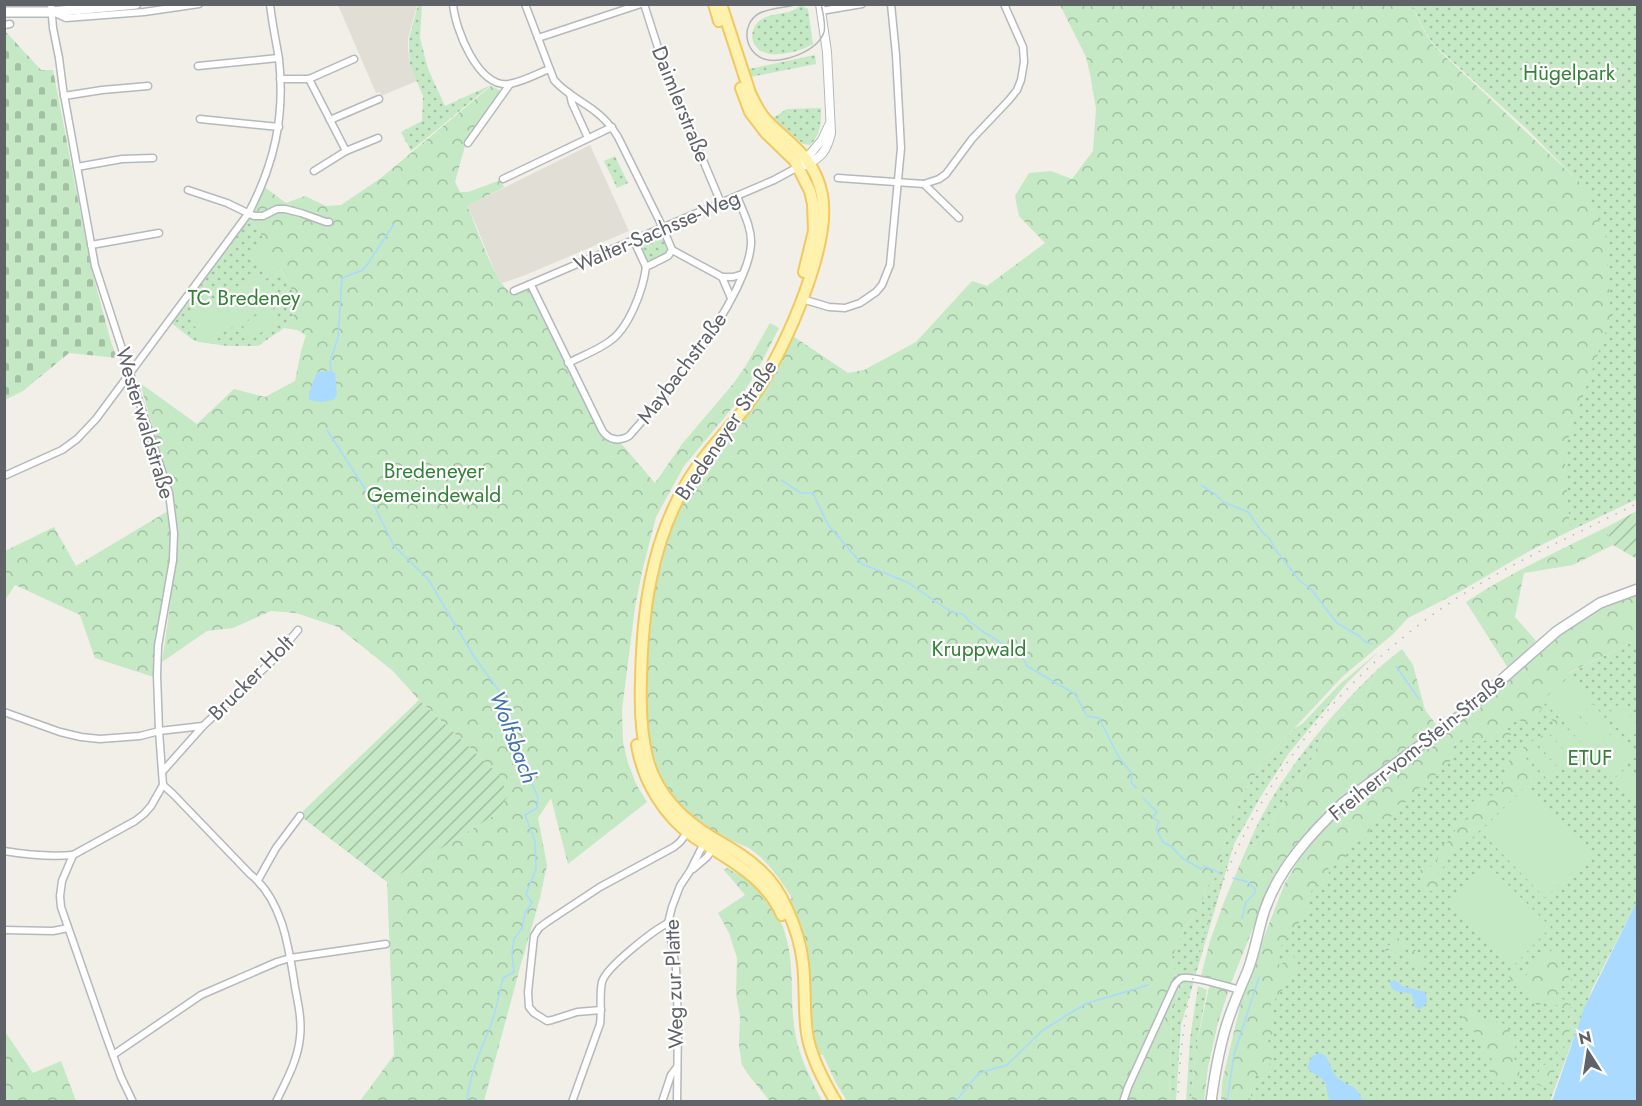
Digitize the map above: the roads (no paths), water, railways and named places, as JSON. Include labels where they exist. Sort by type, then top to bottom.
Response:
[{"type":"main road","points":[[4,12],[136,4]]},
{"type":"main road","points":[[714,4],[750,112],[766,133],[791,156],[805,163]]},
{"type":"main road","points":[[721,4],[755,105],[805,163]]},
{"type":"main road","name":"Bredeneyer Straße","points":[[690,828],[656,781],[645,747],[642,724],[641,663],[647,600],[658,548],[674,506],[700,462],[760,388],[802,299],[818,250],[823,222],[822,197],[816,178],[805,163]]},
{"type":"main road","name":"Bredeneyer Straße","points":[[805,163],[814,219],[811,246],[784,325],[753,385],[696,457],[668,501],[659,522],[636,626],[634,707],[642,765],[658,799],[669,813],[711,842],[759,882],[779,908],[788,928],[795,955],[801,1040],[808,1061],[828,1101]]},
{"type":"main road","name":"Freiherr-vom-Stein-Straße","points":[[1211,1101],[1221,1045],[1230,1014],[1249,966],[1264,911],[1294,858],[1326,819],[1344,802],[1465,712],[1557,631],[1600,603],[1638,589]]},
{"type":"main road","name":"Bredeneyer Straße","points":[[711,842],[746,858],[762,872],[785,905],[800,943],[808,1039],[819,1070],[836,1101]]},
{"type":"street","points":[[51,8],[66,18],[144,12],[199,4]]},
{"type":"street","points":[[4,476],[52,455],[76,439],[96,419],[249,214],[267,173],[279,127],[280,79],[270,4]]},
{"type":"street","points":[[453,4],[461,39],[473,60],[490,79],[501,84],[510,84],[549,69]]},
{"type":"street","points":[[525,4],[549,69],[558,84],[612,127],[672,250],[722,277],[743,274]]},
{"type":"street","points":[[538,38],[643,4]]},
{"type":"street","name":"Daimlerstraße","points":[[643,4],[681,108],[721,203]]},
{"type":"street","points":[[805,163],[822,140],[830,116],[827,52],[820,8],[862,4]]},
{"type":"street","points":[[802,299],[828,307],[844,308],[860,303],[876,292],[890,265],[901,148],[891,4]]},
{"type":"street","points":[[838,178],[924,184],[946,174],[972,139],[1017,90],[1023,72],[1023,47],[1004,4]]},
{"type":"street","name":"Westerwaldstraße","points":[[51,8],[52,28],[95,266],[169,493],[174,547],[171,579],[158,646],[157,675],[163,785]]},
{"type":"street","points":[[198,66],[278,58]]},
{"type":"street","points":[[280,79],[309,79],[354,59]]},
{"type":"street","points":[[309,79],[346,151]]},
{"type":"street","points":[[468,143],[510,84]]},
{"type":"street","points":[[64,96],[148,86]]},
{"type":"street","points":[[570,94],[588,138]]},
{"type":"street","points":[[330,120],[380,99]]},
{"type":"street","points":[[200,118],[279,127]]},
{"type":"street","points":[[503,179],[612,127]]},
{"type":"street","points":[[314,171],[346,151],[378,138]]},
{"type":"street","points":[[77,167],[122,159],[153,158]]},
{"type":"street","name":"Walter-Sachsse-Weg","points":[[514,291],[774,180],[805,163]]},
{"type":"street","points":[[924,184],[959,218]]},
{"type":"street","points":[[188,190],[227,203],[249,214],[263,216],[285,208],[329,222]]},
{"type":"street","name":"Maybachstraße","points":[[568,363],[605,435],[616,440],[624,440],[662,399],[697,354],[726,311],[743,274],[749,259],[751,236],[736,196]]},
{"type":"street","points":[[91,245],[159,233]]},
{"type":"street","points":[[531,285],[568,363],[608,343],[620,332],[631,313],[646,267],[634,241]]},
{"type":"street","points":[[646,267],[668,256],[672,250]]},
{"type":"street","points":[[722,277],[731,299]]},
{"type":"street","name":"Brucker Holt","points":[[163,771],[203,726],[274,659],[298,630]]},
{"type":"street","name":"Brucker Holt","points":[[4,712],[60,732],[81,737],[108,739],[203,726]]},
{"type":"street","points":[[4,851],[53,857],[73,855],[135,821],[144,814],[163,785],[173,794],[258,880],[283,924],[300,1017],[300,1038],[292,1068],[276,1101]]},
{"type":"street","points":[[258,880],[276,848],[300,816]]},
{"type":"street","points":[[601,1010],[577,1012],[552,1020],[547,1020],[534,1013],[529,1007],[528,992],[534,936],[547,922],[600,887],[670,849],[680,842],[690,828]]},
{"type":"street","name":"Weg zur Platte","points":[[677,1101],[676,968],[668,924],[680,886],[711,842]]},
{"type":"street","points":[[73,855],[63,881],[60,896],[61,907],[121,1077],[133,1101]]},
{"type":"street","points":[[572,1101],[600,1024],[600,995],[605,975],[617,962],[659,928],[668,924]]},
{"type":"street","points":[[4,930],[53,931],[68,928]]},
{"type":"street","points":[[113,1055],[201,995],[276,962],[386,944]]},
{"type":"street","points":[[1123,1101],[1175,984],[1180,979],[1185,977],[1240,990]]},
{"type":"street","points":[[662,1101],[671,1075],[677,1067]]},
{"type":"water","points":[[317,372],[335,373],[337,395],[333,400],[321,402],[309,400],[309,393]]},
{"type":"water","points":[[1637,901],[1637,1101],[1552,1101],[1585,1006]]},
{"type":"water","points":[[1395,980],[1402,986],[1425,992],[1427,1003],[1420,1009],[1415,1008],[1412,994],[1393,989],[1390,982]]},
{"type":"water","points":[[1319,1053],[1326,1056],[1336,1076],[1355,1088],[1363,1101],[1339,1102],[1329,1098],[1324,1081],[1307,1068],[1312,1056]]},
{"type":"waterway","name":"Wolfsbach","points":[[331,371],[330,361],[338,338],[342,278],[363,270],[394,224]]},
{"type":"waterway","name":"Wolfsbach","points":[[327,430],[369,495],[394,546],[428,579],[473,655],[499,691],[506,729],[538,797],[537,808],[525,815],[535,841],[536,869],[526,894],[532,903],[525,913],[522,928],[514,939],[512,953],[514,972],[503,978],[494,1017],[472,1073],[467,1102]]},
{"type":"waterway","points":[[781,480],[801,493],[813,493],[828,525],[862,564],[907,582],[951,612],[963,614],[982,631],[1021,655],[1027,666],[1075,694],[1087,716],[1099,718],[1118,756],[1132,774],[1131,782],[1136,788]]},
{"type":"waterway","points":[[1201,485],[1223,502],[1248,512],[1300,581],[1310,588],[1337,623],[1372,644]]},
{"type":"waterway","points":[[1396,666],[1419,699]]},
{"type":"waterway","points":[[1143,798],[1157,812],[1153,817],[1159,822],[1156,829],[1163,842],[1172,847],[1182,858],[1201,869],[1204,866],[1220,873]]},
{"type":"waterway","points":[[1233,878],[1248,882],[1255,889],[1255,893],[1246,902],[1242,918]]},
{"type":"waterway","points":[[1227,1102],[1234,1055],[1259,977]]},
{"type":"waterway","points":[[955,1102],[979,1073],[1007,1065],[1043,1030],[1085,1004],[1148,985]]},
{"type":"tram line","points":[[799,4],[768,10],[753,19],[747,31],[747,38],[752,51],[757,56],[780,60],[798,55],[814,45],[825,29],[821,4]]},
{"type":"railway","points":[[1178,1102],[1184,1026],[1199,952],[1223,882],[1254,815],[1294,753],[1341,695],[1396,644],[1457,598],[1523,560],[1638,503]]},
{"type":"park label","name":"Hügelpark","points":[[1569,73]]},
{"type":"park label","name":"TC Bredeney","points":[[244,298]]},
{"type":"park label","name":"Bredeneyer Gemeindewald","points":[[434,483]]},
{"type":"park label","name":"Kruppwald","points":[[979,649]]},
{"type":"park label","name":"ETUF","points":[[1590,758]]}]
